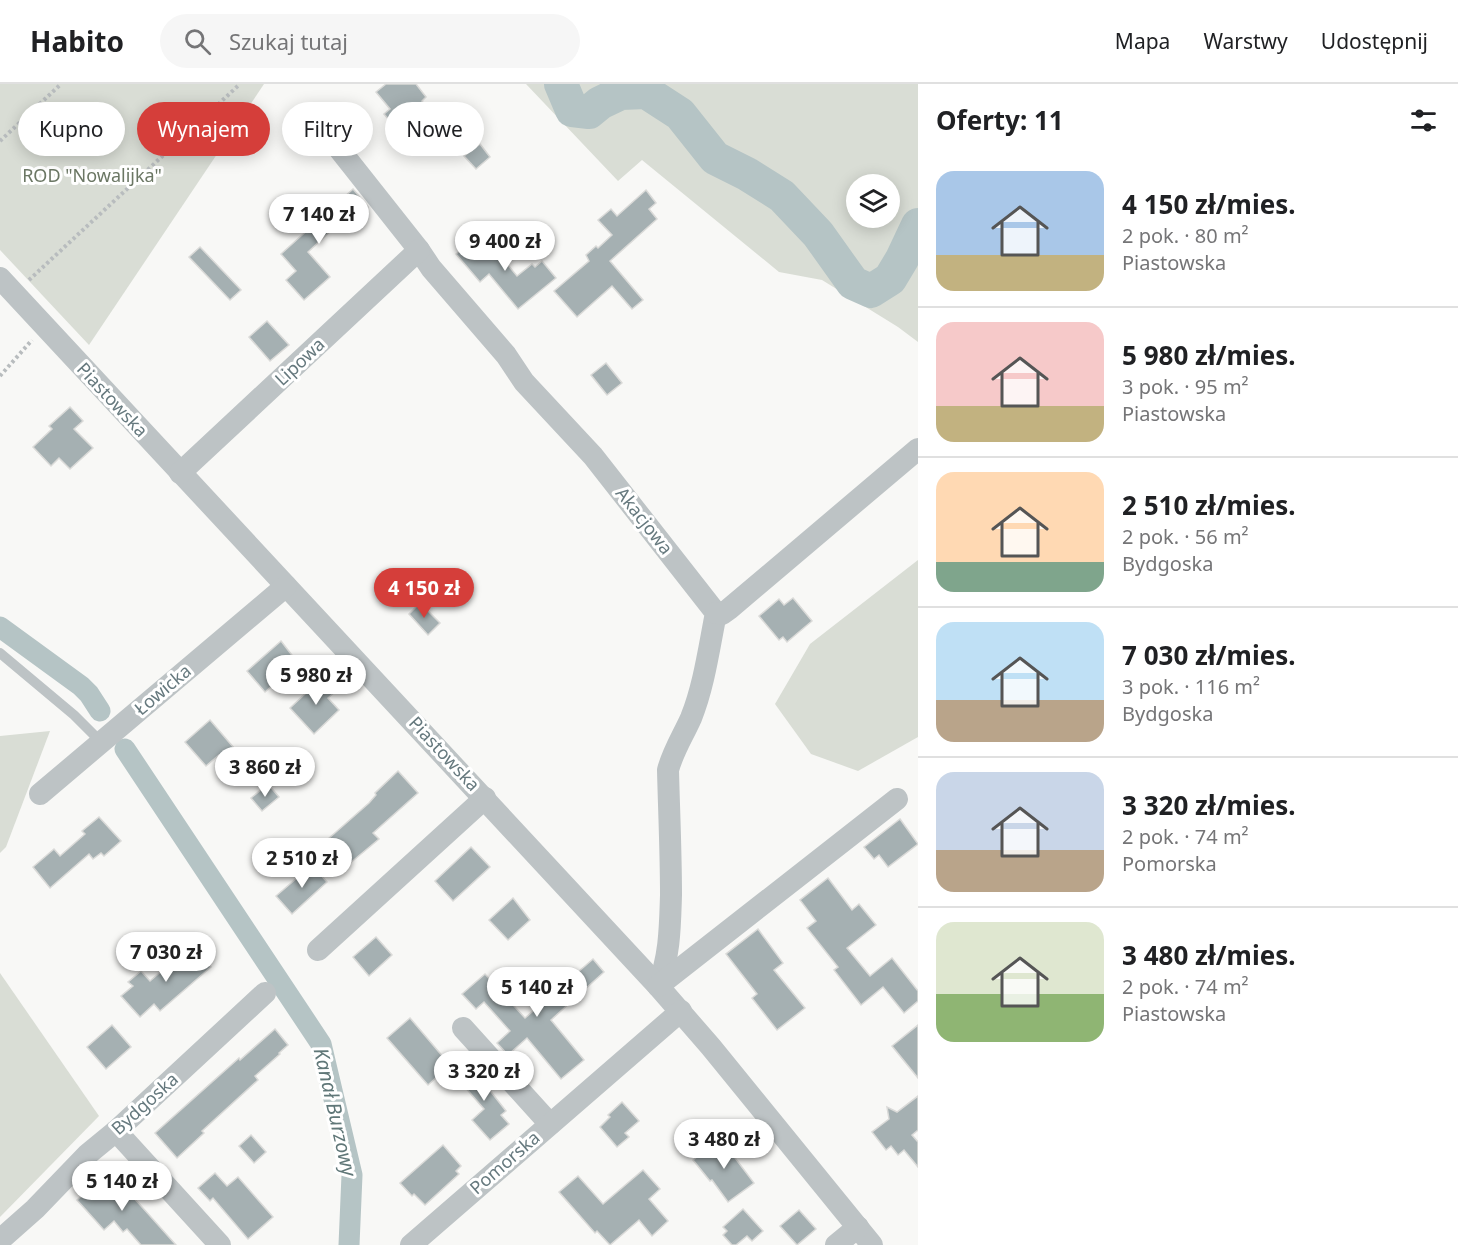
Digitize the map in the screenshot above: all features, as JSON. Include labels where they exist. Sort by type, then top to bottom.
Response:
[{"type":"street","name":"Akacjowa","points":[[345,156],[431,268],[506,355],[524,382],[593,456],[716,613]]},
{"type":"street","name":"Lipowa","points":[[180,472],[419,250]]},
{"type":"street","name":"Piastowska","points":[[0,278],[681,1011],[872,1245]]},
{"type":"street","points":[[658,986],[665,968],[670,934],[671,856],[668,770],[671,757],[691,718],[699,692],[716,613],[722,614],[729,609],[918,449]]},
{"type":"street","name":"Łowicka","points":[[40,794],[286,586]]},
{"type":"street","points":[[318,950],[485,798]]},
{"type":"street","points":[[658,986],[897,800]]},
{"type":"street","name":"Bydgoska","points":[[0,1240],[35,1209],[88,1154],[116,1131],[265,993]]},
{"type":"street","name":"Pomorska","points":[[411,1245],[681,1011]]},
{"type":"street","points":[[463,1029],[550,1124]]},
{"type":"street","points":[[116,1131],[220,1245]]},
{"type":"street","points":[[836,1245],[858,1227]]},
{"type":"lane","points":[[0,653],[75,715],[102,743]]},
{"type":"path","points":[[0,141],[61,84]]},
{"type":"path","points":[[28,280],[240,84]]},
{"type":"path","points":[[0,376],[45,327]]},
{"type":"green space","name":"ROD \"Nowalijka\"","points":[[0,84],[264,84],[252,102],[137,102],[137,156],[216,156],[89,345],[0,250]]},
{"type":"green space","points":[[526,84],[918,84],[918,342],[822,280],[779,272],[642,160],[618,181]]},
{"type":"green space","points":[[918,560],[918,737],[858,771],[811,754],[775,704],[810,644]]},
{"type":"green space","points":[[50,731],[6,847],[0,853],[0,736]]},
{"type":"green space","points":[[0,973],[99,1116],[0,1217]]},
{"type":"building","points":[[386,84],[416,84],[426,97],[423,102],[385,103],[376,92]]},
{"type":"building","points":[[484,149],[490,157],[476,169],[464,156],[484,156]]},
{"type":"building","points":[[353,189],[368,207],[341,232],[336,226],[308,252],[330,277],[304,300],[286,280],[296,271],[281,254]]},
{"type":"building","points":[[646,190],[656,203],[649,209],[657,219],[610,261],[643,300],[632,309],[612,286],[577,317],[554,291],[589,261],[586,255],[612,235],[598,220],[611,209],[617,216]]},
{"type":"building","points":[[484,236],[517,276],[532,264],[535,267],[542,261],[556,278],[518,309],[489,274],[480,282],[456,254],[474,239],[477,242]]},
{"type":"building","points":[[200,247],[241,290],[230,300],[189,257]]},
{"type":"building","points":[[267,321],[289,345],[270,361],[249,337]]},
{"type":"building","points":[[606,363],[622,383],[607,395],[591,375]]},
{"type":"building","points":[[70,407],[83,421],[74,429],[93,448],[70,469],[59,458],[51,466],[33,447],[52,429],[49,426]]},
{"type":"building","points":[[793,598],[812,621],[787,642],[783,637],[779,640],[759,616],[779,599],[784,605]]},
{"type":"building","points":[[420,603],[440,623],[428,635],[409,614]]},
{"type":"building","points":[[281,641],[298,663],[265,692],[247,671]]},
{"type":"building","points":[[324,676],[337,690],[328,698],[339,710],[314,734],[290,708]]},
{"type":"building","points":[[210,720],[234,748],[222,758],[219,755],[206,766],[185,742]]},
{"type":"building","points":[[398,771],[418,793],[373,833],[379,839],[349,864],[328,839],[369,803],[376,795],[375,793]]},
{"type":"building","points":[[268,784],[279,797],[262,811],[251,798]]},
{"type":"building","points":[[99,817],[121,841],[104,856],[101,853],[93,859],[89,854],[50,888],[33,867],[54,849],[60,856],[85,834],[82,831]]},
{"type":"building","points":[[900,819],[918,844],[888,867],[879,855],[874,859],[864,847]]},
{"type":"building","points":[[471,847],[490,867],[453,901],[435,881]]},
{"type":"building","points":[[312,865],[327,882],[292,914],[276,896]]},
{"type":"building","points":[[828,878],[852,910],[859,904],[876,925],[847,948],[870,976],[892,958],[918,991],[918,1001],[904,1013],[883,987],[861,1005],[834,970],[838,967],[807,928],[816,921],[800,900]]},
{"type":"building","points":[[513,898],[530,920],[508,940],[489,920]]},
{"type":"building","points":[[758,929],[783,963],[774,970],[805,1008],[777,1030],[752,998],[757,994],[726,954]]},
{"type":"building","points":[[376,937],[392,955],[369,976],[353,957]]},
{"type":"building","points":[[192,945],[211,967],[160,1011],[154,1004],[140,1017],[121,996],[133,986],[128,982],[141,971],[150,981]]},
{"type":"building","points":[[593,959],[604,972],[551,1020],[584,1060],[561,1079],[527,1038],[508,1055],[497,1043],[510,1031],[484,1002],[476,1009],[462,994],[485,974],[525,1018]]},
{"type":"building","points":[[410,1018],[450,1065],[428,1085],[387,1038]]},
{"type":"building","points":[[112,1025],[131,1047],[106,1069],[87,1047]]},
{"type":"building","points":[[918,1025],[918,1078],[892,1046]]},
{"type":"building","points":[[275,1029],[288,1045],[255,1076],[258,1080],[202,1131],[204,1133],[177,1158],[155,1133]]},
{"type":"building","points":[[475,1062],[487,1076],[488,1080],[484,1083],[506,1111],[501,1115],[509,1124],[490,1140],[472,1120],[484,1109],[457,1078]]},
{"type":"building","points":[[918,1096],[918,1130],[912,1135],[918,1142],[918,1167],[904,1150],[898,1155],[891,1146],[886,1150],[872,1132],[889,1119],[887,1107],[897,1112]]},
{"type":"building","points":[[622,1102],[639,1121],[625,1133],[629,1137],[617,1147],[600,1127],[610,1117],[608,1115]]},
{"type":"building","points":[[251,1135],[266,1152],[254,1163],[239,1146]]},
{"type":"building","points":[[720,1138],[754,1183],[728,1202],[693,1160]]},
{"type":"building","points":[[443,1145],[461,1166],[456,1171],[459,1174],[425,1205],[414,1194],[412,1196],[400,1183]]},
{"type":"building","points":[[643,1170],[660,1189],[649,1199],[668,1221],[652,1236],[639,1220],[610,1245],[597,1231],[595,1233],[559,1192],[578,1176],[603,1204]]},
{"type":"building","points":[[109,1171],[176,1245],[141,1245],[127,1229],[123,1232],[114,1221],[104,1230],[77,1200]]},
{"type":"building","points":[[215,1173],[227,1186],[238,1177],[273,1217],[248,1239],[213,1198],[210,1201],[198,1188]]},
{"type":"building","points":[[743,1209],[763,1231],[752,1241],[747,1236],[736,1245],[732,1245],[723,1235],[727,1231],[723,1227]]},
{"type":"building","points":[[799,1210],[816,1229],[797,1245],[780,1226]]},
{"type":"waterway","points":[[561,84],[572,110],[589,112],[600,103],[621,93],[646,92],[680,114],[715,158],[747,174],[782,196],[818,234],[853,283],[871,291],[890,279],[918,225]]},
{"type":"waterway","name":"Kanał Burzowy","points":[[0,627],[81,686],[100,711]]},
{"type":"waterway","name":"Kanał Burzowy","points":[[125,749],[321,1044],[352,1175],[349,1245]]}]
